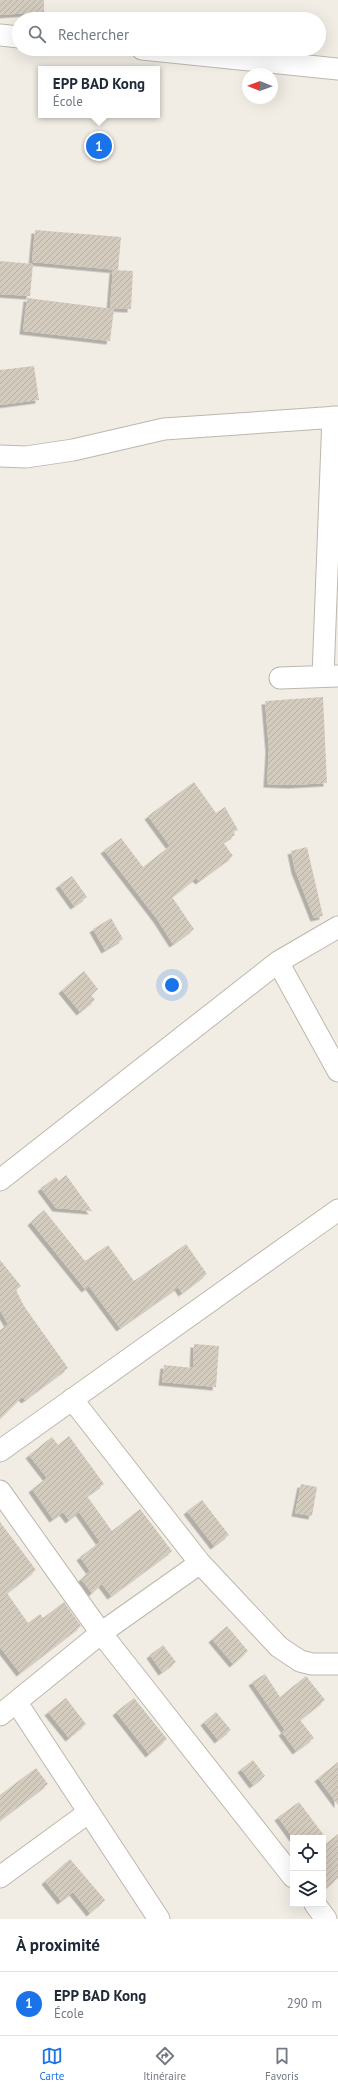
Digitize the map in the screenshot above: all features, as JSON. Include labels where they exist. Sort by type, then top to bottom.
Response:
[{"type":"street","points":[[0,35],[12,36]]},
{"type":"street","points":[[211,56],[338,69]]},
{"type":"street","points":[[0,456],[26,457],[65,451],[164,429],[336,417],[330,676],[280,678]]},
{"type":"street","points":[[0,1180],[278,962],[338,927]]},
{"type":"street","points":[[278,962],[338,1071]]},
{"type":"street","points":[[0,1451],[338,1210]]},
{"type":"street","points":[[72,1399],[200,1563],[279,1647],[300,1661],[312,1664],[338,1664]]},
{"type":"street","points":[[0,1491],[101,1633],[290,1873]]},
{"type":"street","points":[[0,1715],[17,1703],[101,1633],[200,1563]]},
{"type":"street","points":[[17,1703],[160,1919]]},
{"type":"street","points":[[0,1877],[89,1812]]},
{"type":"street","points":[[317,1907],[326,1919]]},
{"type":"building","points":[[0,0],[44,0],[44,12],[12,12],[12,14],[0,15]]},
{"type":"building","points":[[35,230],[121,237],[118,270],[32,262]]},
{"type":"building","points":[[0,261],[33,264],[30,296],[0,294]]},
{"type":"building","points":[[113,270],[133,271],[131,309],[110,308]]},
{"type":"building","points":[[27,298],[114,309],[110,341],[23,331]]},
{"type":"building","points":[[34,366],[39,400],[0,405],[0,370]]},
{"type":"building","points":[[323,697],[327,783],[292,785],[267,784],[269,749],[265,701]]},
{"type":"building","points":[[194,782],[216,813],[225,807],[238,830],[233,832],[235,835],[223,842],[233,856],[199,881],[196,878],[172,897],[194,929],[173,944],[157,919],[104,850],[121,838],[143,867],[170,846],[148,816]]},
{"type":"building","points":[[307,847],[323,916],[314,918],[295,870],[291,851]]},
{"type":"building","points":[[72,876],[87,897],[74,906],[59,885]]},
{"type":"building","points":[[111,918],[123,939],[105,950],[93,929]]},
{"type":"building","points":[[84,971],[98,989],[91,995],[95,1000],[80,1012],[62,990]]},
{"type":"building","points":[[66,1175],[92,1211],[56,1208],[41,1188],[56,1177],[59,1181]]},
{"type":"building","points":[[44,1210],[85,1261],[108,1245],[134,1281],[186,1244],[207,1274],[182,1293],[178,1287],[120,1328],[89,1286],[85,1289],[31,1222]]},
{"type":"building","points":[[0,1260],[21,1286],[16,1290],[24,1306],[68,1368],[25,1400],[22,1397],[0,1419],[0,1330],[8,1324],[0,1310]]},
{"type":"building","points":[[194,1344],[219,1346],[216,1387],[162,1382],[164,1365],[193,1368]]},
{"type":"building","points":[[69,1436],[104,1484],[87,1496],[112,1531],[140,1509],[172,1551],[111,1596],[102,1584],[92,1593],[81,1579],[90,1571],[80,1557],[100,1542],[79,1512],[69,1520],[63,1512],[53,1519],[32,1489],[47,1478],[29,1455],[52,1437],[58,1445]]},
{"type":"building","points":[[301,1484],[317,1487],[312,1516],[295,1513]]},
{"type":"building","points":[[202,1500],[229,1535],[214,1546],[187,1511]]},
{"type":"building","points":[[0,1522],[36,1570],[7,1593],[28,1623],[40,1614],[43,1618],[64,1602],[81,1626],[20,1673],[0,1647]]},
{"type":"building","points":[[227,1626],[248,1651],[233,1664],[212,1639]]},
{"type":"building","points":[[163,1645],[176,1662],[162,1672],[150,1655]]},
{"type":"building","points":[[265,1674],[280,1697],[306,1676],[325,1700],[300,1720],[314,1738],[296,1751],[282,1732],[285,1730],[252,1682]]},
{"type":"building","points":[[66,1698],[86,1724],[69,1738],[48,1712]]},
{"type":"building","points":[[134,1698],[167,1739],[149,1754],[116,1712]]},
{"type":"building","points":[[216,1712],[231,1730],[218,1740],[204,1722]]},
{"type":"building","points":[[253,1760],[265,1776],[253,1785],[241,1769]]},
{"type":"building","points":[[338,1762],[338,1805],[318,1778]]},
{"type":"building","points":[[36,1768],[48,1784],[0,1820],[0,1795]]},
{"type":"building","points":[[299,1802],[324,1835],[291,1835],[278,1817]]},
{"type":"building","points":[[338,1834],[338,1878],[326,1888],[326,1871],[326,1844]]},
{"type":"building","points":[[70,1859],[105,1900],[90,1913],[73,1892],[61,1901],[45,1881]]},
{"type":"place","name":"EPP BAD Kong","points":[[99,146]]}]
